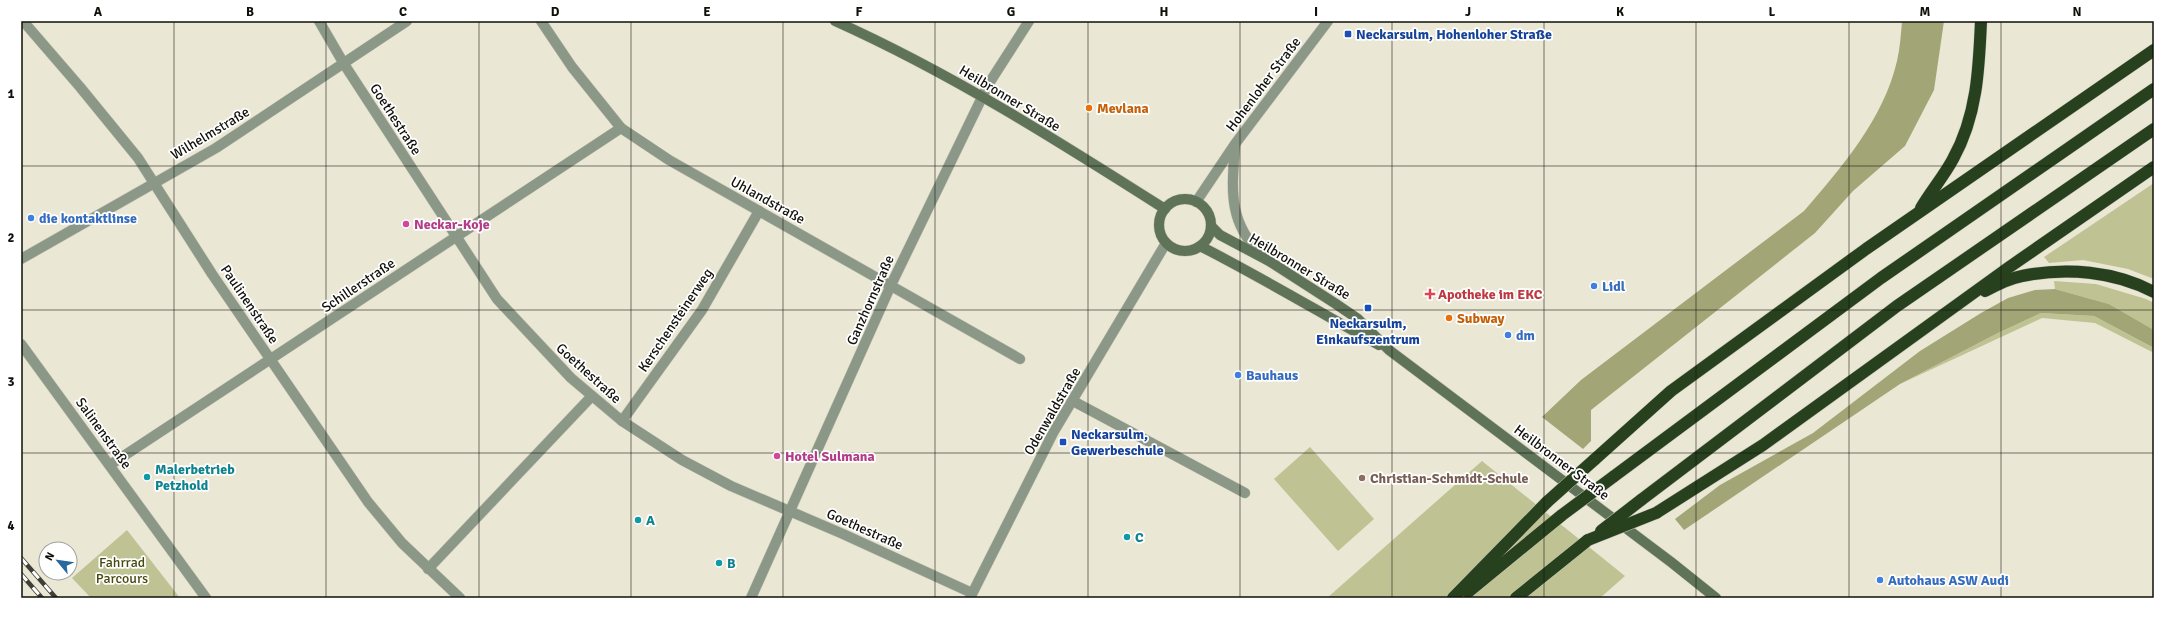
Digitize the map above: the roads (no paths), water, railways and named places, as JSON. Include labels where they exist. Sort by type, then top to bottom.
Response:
[{"type":"highway","points":[[1917,213],[1953,159],[1964,136],[1973,109],[1979,75],[1981,21]]},
{"type":"highway","points":[[1453,598],[1547,502],[1671,391],[1917,213],[2154,50]]},
{"type":"highway","points":[[1461,598],[1562,515],[1881,278],[2154,89]]},
{"type":"highway","points":[[1516,598],[1588,540],[1897,306],[2154,129]]},
{"type":"highway","points":[[1588,540],[1656,513],[1763,445],[1959,304],[2154,167]]},
{"type":"highway","points":[[1959,304],[2021,276],[2052,272],[2107,275],[2154,292]]},
{"type":"main road","name":"Heilbronner Straße","points":[[835,21],[867,35],[983,96],[1165,209]]},
{"type":"main road","points":[[1180,200],[1196,202],[1207,212],[1211,226],[1210,234],[1200,246],[1192,250],[1182,251],[1174,248],[1166,243],[1161,235],[1159,226],[1161,217],[1165,209],[1180,200]]},
{"type":"main road","name":"Heilbronner Straße","points":[[1211,226],[1220,234],[1269,261],[1358,319],[1389,350],[1671,562],[1716,598]]},
{"type":"main road","name":"Heilbronner Straße","points":[[1200,246],[1247,270],[1323,315],[1389,350]]},
{"type":"street","name":"Paulinenstraße","points":[[22,21],[114,127],[155,182],[212,274],[368,502],[396,537],[460,598]]},
{"type":"street","name":"Goethestraße","points":[[319,21],[344,64],[455,237],[497,299],[544,352],[592,397],[622,421],[682,460],[719,480],[971,596]]},
{"type":"street","name":"Wilhelmstraße","points":[[21,259],[216,148],[407,21]]},
{"type":"street","name":"Uhlandstraße","points":[[541,21],[572,68],[621,128],[669,160],[1020,359]]},
{"type":"street","name":"Ganzhornstraße","points":[[751,598],[891,285],[983,96],[1029,21]]},
{"type":"street","name":"Hohenloher Straße","points":[[1196,202],[1235,144],[1328,21]]},
{"type":"street","name":"Schillerstraße","points":[[110,466],[621,128]]},
{"type":"street","name":"Hohenloher Straße","points":[[1235,144],[1232,187],[1235,213],[1254,247],[1269,261]]},
{"type":"street","name":"Kerschensteinerweg","points":[[622,421],[702,310],[759,211]]},
{"type":"street","name":"Odenwaldstraße","points":[[971,596],[1042,455],[1166,243]]},
{"type":"street","name":"Salinenstraße","points":[[21,344],[206,598]]},
{"type":"street","points":[[428,569],[592,397]]},
{"type":"street","points":[[1073,401],[1245,493]]},
{"type":"railway","points":[[21,558],[56,598]]},
{"type":"railway","points":[[21,574],[42,598]]},
{"type":"place","name":"Neckarsulm, Hohenloher Straße","points":[[1348,34]]},
{"type":"place","name":"Mevlana","points":[[1089,108]]},
{"type":"place","name":"die kontaktlinse","points":[[31,218]]},
{"type":"place","name":"Neckar-Koje","points":[[406,224]]},
{"type":"place","name":"Lidl","points":[[1594,286]]},
{"type":"place","name":"Apotheke im EKC","points":[[1430,294]]},
{"type":"place","name":"Neckarsulm, Einkaufszentrum","points":[[1368,308]]},
{"type":"place","name":"Subway","points":[[1449,318]]},
{"type":"place","name":"dm","points":[[1508,335]]},
{"type":"place","name":"Bauhaus","points":[[1238,375]]},
{"type":"place","name":"Neckarsulm, Gewerbeschule","points":[[1063,442]]},
{"type":"place","name":"Hotel Sulmana","points":[[777,456]]},
{"type":"place","name":"Malerbetrieb Petzhold","points":[[147,477]]},
{"type":"place","name":"Christian-Schmidt-Schule","points":[[1362,478]]},
{"type":"place","name":"A","points":[[638,520]]},
{"type":"place","name":"C","points":[[1127,537]]},
{"type":"place","name":"B","points":[[719,563]]},
{"type":"place","name":"Autohaus ASW Audi","points":[[1880,580]]},
{"type":"park label","name":"Fahrrad Parcours","points":[[122,570]]}]
